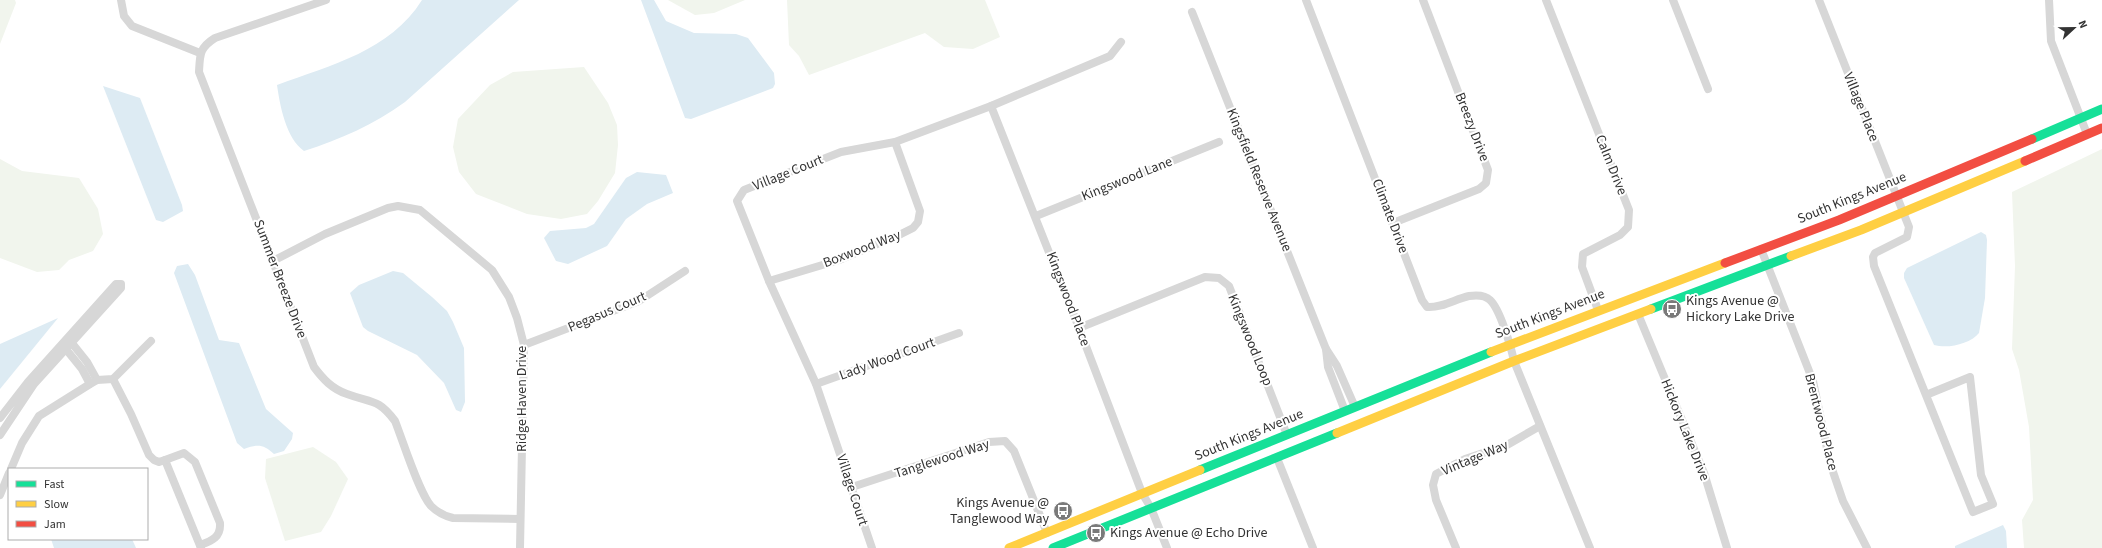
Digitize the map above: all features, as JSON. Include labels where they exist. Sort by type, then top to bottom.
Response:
[{"type":"main road","name":"South Kings Avenue","points":[[1009,548],[1510,344],[1897,196],[2102,109]]},
{"type":"main road","points":[[1053,548],[1514,361],[1904,213],[2102,128]]},
{"type":"street","points":[[121,0],[124,16],[132,26],[200,53],[205,44],[215,38],[326,0]]},
{"type":"street","name":"Climate Drive","points":[[1306,0],[1422,300],[1427,307],[1436,307],[1470,296],[1482,296],[1490,300],[1495,306],[1510,344],[1514,361]]},
{"type":"street","name":"Breezy Drive","points":[[1393,223],[1479,189],[1486,183],[1488,170],[1423,0]]},
{"type":"street","name":"Calm Drive","points":[[1546,0],[1629,210],[1628,227],[1620,235],[1583,254],[1582,267],[1598,310]]},
{"type":"street","points":[[1673,0],[1708,89]]},
{"type":"street","name":"Village Place","points":[[1819,0],[1909,227],[1907,237],[1875,253],[1873,261],[1926,395]]},
{"type":"street","points":[[2049,0],[2049,28],[2051,41],[2087,134]]},
{"type":"street","name":"Kingsfield Reserve Avenue","points":[[1192,12],[1326,348],[1338,366],[1355,407]]},
{"type":"street","name":"Village Court","points":[[872,548],[816,384],[769,282],[737,201],[744,190],[841,152],[895,142],[991,106],[1110,56],[1121,42]]},
{"type":"street","name":"Summer Breeze Drive","points":[[200,53],[199,72],[314,367],[328,383],[337,390],[348,395],[371,400],[388,411],[395,421],[425,497],[430,505],[444,516],[453,518],[520,519]]},
{"type":"street","name":"Kingswood Place","points":[[991,106],[1036,216],[1142,493],[1151,508],[1167,548]]},
{"type":"street","name":"Boxwood Way","points":[[769,282],[839,260],[901,234],[912,228],[918,222],[920,211],[895,142]]},
{"type":"street","name":"Kingswood Lane","points":[[1036,216],[1219,142]]},
{"type":"street","name":"Ridge Haven Drive","points":[[273,261],[330,232],[388,208],[398,206],[420,210],[492,270],[509,297],[517,318],[524,345],[520,548]]},
{"type":"street","name":"Brentwood Place","points":[[1761,249],[1812,381],[1830,463],[1843,501],[1867,548]]},
{"type":"street","name":"Pegasus Court","points":[[524,345],[639,301],[684,270]]},
{"type":"street","name":"Kingswood Loop","points":[[1079,328],[1205,277],[1219,278],[1229,286],[1287,435]]},
{"type":"street","points":[[0,418],[38,370],[116,284],[121,284],[120,288],[34,384],[0,435]]},
{"type":"street","name":"Hickory Lake Drive","points":[[1638,314],[1704,473],[1726,548]]},
{"type":"street","name":"Lady Wood Court","points":[[816,384],[959,333]]},
{"type":"street","points":[[11,468],[22,442],[39,416],[93,382],[113,379],[151,341]]},
{"type":"street","points":[[71,342],[87,362],[93,382]]},
{"type":"street","points":[[65,348],[93,382]]},
{"type":"street","name":"Kingsfield Reserve Avenue","points":[[1326,348],[1328,367],[1345,411]]},
{"type":"street","points":[[1514,361],[1590,548]]},
{"type":"street","points":[[1970,377],[1982,475],[1993,504],[1973,512],[1926,395],[1970,377]]},
{"type":"street","points":[[113,379],[132,414],[149,455],[154,460],[159,462],[184,453],[193,459],[220,523],[220,530],[215,538],[201,546],[165,460]]},
{"type":"street","name":"Vintage Way","points":[[1456,548],[1436,500],[1433,485],[1436,474],[1465,459],[1506,445],[1540,426]]},
{"type":"street","name":"Tanglewood Way","points":[[852,487],[989,442],[1005,441],[1014,451],[1047,533]]},
{"type":"street","points":[[1276,458],[1313,548]]},
{"type":"street","points":[[0,495],[8,475]]},
{"type":"shaded area","points":[[0,0],[15,0],[16,3],[0,44]]},
{"type":"shaded area","points":[[422,0],[519,0],[405,102],[381,118],[356,131],[331,142],[304,151],[288,130],[282,112],[277,85],[338,63],[376,44],[393,32],[409,17]]},
{"type":"shaded area","points":[[641,0],[654,0],[666,21],[694,33],[736,34],[748,38],[774,73],[775,84],[773,88],[691,119],[685,118]]},
{"type":"shaded area","points":[[668,0],[745,0],[714,13],[695,15]]},
{"type":"shaded area","points":[[787,0],[985,0],[1000,37],[973,49],[944,47],[925,33],[809,75],[799,56],[789,45]]},
{"type":"shaded area","points":[[584,67],[608,103],[617,125],[618,145],[615,173],[598,201],[587,214],[561,219],[527,214],[476,194],[459,172],[453,147],[458,119],[490,85],[513,72]]},
{"type":"shaded area","points":[[103,86],[140,98],[182,205],[183,211],[163,222],[156,220]]},
{"type":"shaded area","points":[[2102,149],[2102,548],[2024,548],[2022,520],[2033,500],[2029,427],[2019,370],[2012,349],[2015,266],[2012,192]]},
{"type":"shaded area","points":[[0,159],[22,171],[79,178],[98,209],[103,234],[93,251],[69,260],[59,270],[37,272],[0,258]]},
{"type":"shaded area","points":[[637,172],[666,175],[673,193],[647,204],[626,219],[607,246],[568,264],[556,261],[544,238],[550,231],[586,228],[594,224],[626,178]]},
{"type":"shaded area","points":[[1981,232],[1986,235],[1987,240],[1985,298],[1979,333],[1970,340],[1958,345],[1934,345],[1904,278],[1904,273],[1907,268]]},
{"type":"shaded area","points":[[188,264],[195,275],[219,340],[239,343],[266,409],[293,433],[292,439],[284,451],[274,454],[267,448],[260,446],[253,446],[244,449],[237,443],[174,273],[177,266]]},
{"type":"shaded area","points":[[393,271],[403,273],[432,297],[447,311],[453,322],[464,348],[465,402],[461,412],[456,410],[444,383],[417,355],[368,331],[363,327],[350,293],[359,285]]},
{"type":"shaded area","points":[[58,318],[0,389],[0,344]]},
{"type":"shaded area","points":[[313,447],[336,462],[348,479],[331,516],[321,532],[285,541],[265,478],[266,459]]},
{"type":"shaded area","points":[[2003,525],[2006,531],[2007,548],[1955,548],[1955,546]]},
{"type":"shaded area","points":[[51,540],[132,540],[136,548],[54,548]]},
{"type":"traffic: fast","points":[[2032,139],[2102,109]]},
{"type":"traffic: fast","points":[[1651,309],[1791,256]]},
{"type":"traffic: fast","points":[[1200,470],[1491,352]]},
{"type":"traffic: fast","points":[[1053,548],[1337,433]]},
{"type":"traffic: slow","points":[[1791,256],[1861,230],[2025,161]]},
{"type":"traffic: slow","points":[[1491,352],[1725,263]]},
{"type":"traffic: slow","points":[[1337,433],[1514,361],[1651,309]]},
{"type":"traffic: slow","points":[[1009,548],[1200,470]]},
{"type":"traffic: jam","points":[[2025,161],[2102,128]]},
{"type":"traffic: jam","points":[[1725,263],[1839,220],[2032,139]]},
{"type":"place","name":"Kings Avenue @ Hickory Lake Drive","points":[[1672,309]]},
{"type":"place","name":"Kings Avenue @ Tanglewood Way","points":[[1063,511]]},
{"type":"place","name":"Kings Avenue @ Echo Drive","points":[[1096,533]]}]
